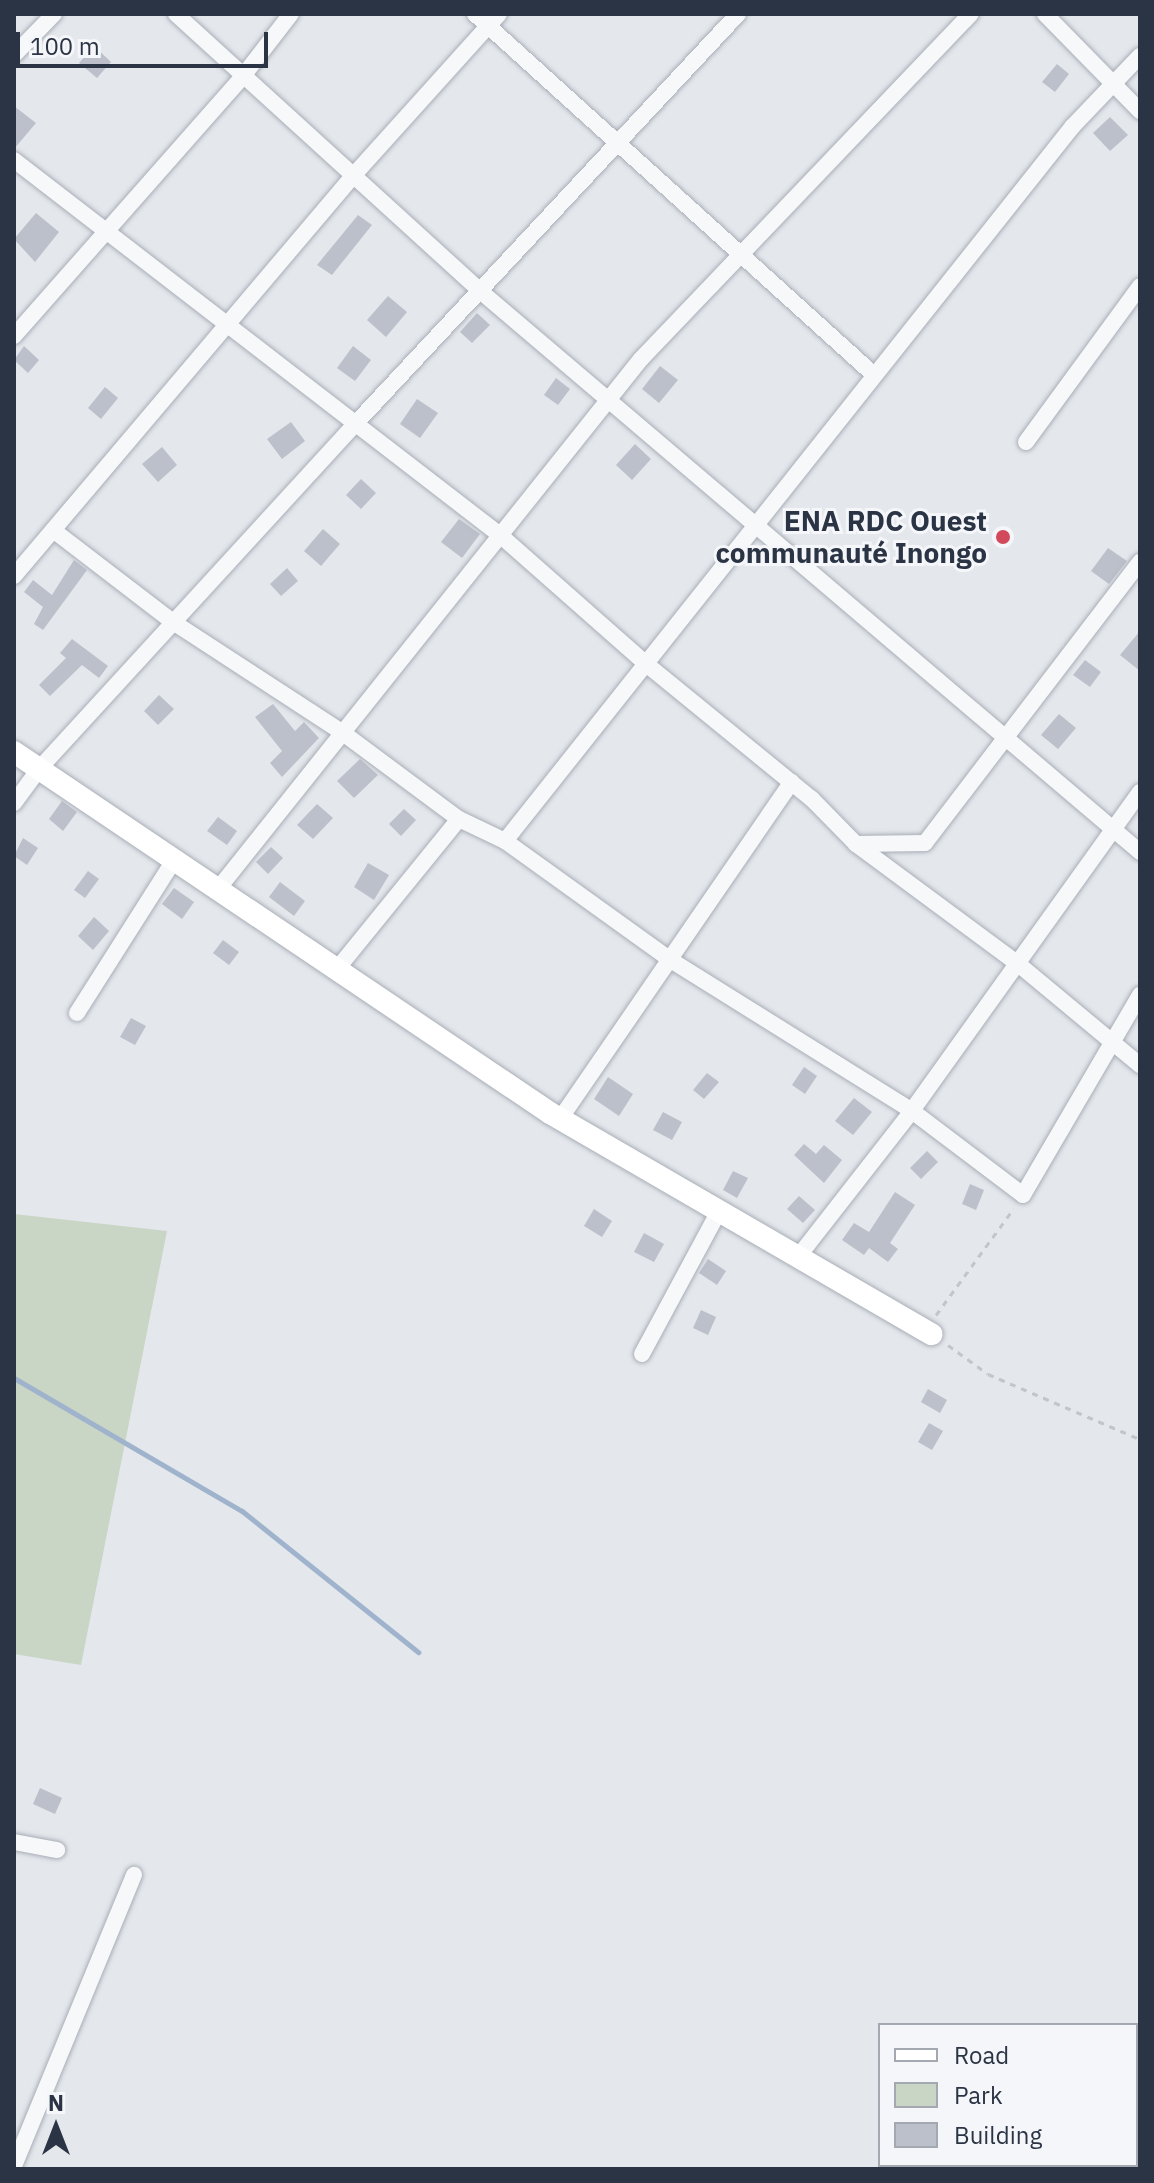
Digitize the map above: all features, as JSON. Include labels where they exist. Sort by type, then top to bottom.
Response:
[{"type":"street","points":[[14,55],[54,14]]},
{"type":"street","points":[[176,14],[479,290],[753,527],[1140,852]]},
{"type":"street","points":[[14,336],[243,76],[291,14]]},
{"type":"street","points":[[475,14],[619,141],[873,374]]},
{"type":"street","points":[[14,576],[353,176],[499,14]]},
{"type":"street","points":[[14,803],[39,769],[173,622],[738,14]]},
{"type":"street","points":[[218,889],[607,401],[742,253],[971,14]]},
{"type":"street","points":[[1045,14],[1140,111]]},
{"type":"street","points":[[505,841],[1073,126],[1140,56]]},
{"type":"street","points":[[14,160],[500,535],[645,663],[792,782],[856,844],[1017,963],[1140,1065]]},
{"type":"street","points":[[1026,442],[1140,286]]},
{"type":"street","points":[[53,530],[173,622],[343,733],[459,819],[505,841],[669,959],[912,1111],[1023,1195],[1043,1168],[1110,1041],[1140,995]]},
{"type":"street","points":[[856,844],[925,843],[1140,563]]},
{"type":"street","points":[[14,752],[560,1119],[928,1332]]},
{"type":"street","points":[[560,1119],[792,782]]},
{"type":"street","points":[[798,1257],[912,1111],[1140,792]]},
{"type":"street","points":[[337,969],[459,819]]},
{"type":"street","points":[[77,1013],[174,860]]},
{"type":"street","points":[[642,1354],[719,1211]]},
{"type":"street","points":[[15,1844],[57,1850]]},
{"type":"street","points":[[14,2166],[134,1875]]},
{"type":"path","points":[[1023,1195],[928,1332],[988,1374],[1140,1439]]},
{"type":"green space","points":[[14,1214],[167,1231],[81,1665],[14,1654]]},
{"type":"building","points":[[94,46],[111,62],[97,78],[79,63]]},
{"type":"building","points":[[1057,64],[1069,74],[1055,92],[1042,82]]},
{"type":"building","points":[[14,106],[36,123],[14,149]]},
{"type":"building","points":[[1110,117],[1128,135],[1110,151],[1093,133]]},
{"type":"building","points":[[36,213],[59,232],[35,262],[14,239]]},
{"type":"building","points":[[358,215],[372,225],[332,275],[317,265]]},
{"type":"building","points":[[388,296],[407,312],[386,337],[367,320]]},
{"type":"building","points":[[477,313],[490,325],[472,343],[460,332]]},
{"type":"building","points":[[24,346],[39,360],[28,373],[14,360]]},
{"type":"building","points":[[353,346],[371,360],[355,381],[337,368]]},
{"type":"building","points":[[660,366],[678,380],[659,403],[642,389]]},
{"type":"building","points":[[556,378],[570,389],[558,405],[544,395]]},
{"type":"building","points":[[105,387],[118,398],[101,419],[88,408]]},
{"type":"building","points":[[417,399],[438,413],[420,438],[400,424]]},
{"type":"building","points":[[291,422],[305,441],[282,459],[267,439]]},
{"type":"building","points":[[635,444],[651,459],[632,480],[616,465]]},
{"type":"building","points":[[162,447],[177,465],[158,482],[142,464]]},
{"type":"building","points":[[361,479],[376,493],[361,509],[346,495]]},
{"type":"building","points":[[459,519],[480,534],[462,558],[441,542]]},
{"type":"building","points":[[323,529],[340,544],[321,566],[304,551]]},
{"type":"building","points":[[1108,548],[1127,561],[1109,584],[1091,571]]},
{"type":"building","points":[[74,560],[87,570],[43,630],[34,624],[43,607],[24,592],[33,580],[52,595]]},
{"type":"building","points":[[287,568],[298,581],[281,596],[270,584]]},
{"type":"building","points":[[1140,631],[1140,671],[1120,655]]},
{"type":"building","points":[[72,639],[108,666],[99,678],[82,665],[50,696],[39,685],[66,658],[60,653]]},
{"type":"building","points":[[1085,660],[1101,672],[1090,687],[1073,675]]},
{"type":"building","points":[[159,695],[174,709],[158,725],[144,711]]},
{"type":"building","points":[[273,704],[295,731],[304,722],[319,738],[282,777],[270,763],[282,751],[255,717]]},
{"type":"building","points":[[1059,714],[1076,728],[1058,749],[1041,735]]},
{"type":"building","points":[[360,759],[378,775],[354,798],[337,781]]},
{"type":"building","points":[[62,801],[77,812],[63,831],[49,819]]},
{"type":"building","points":[[317,804],[333,818],[313,839],[297,825]]},
{"type":"building","points":[[404,809],[416,820],[401,836],[389,824]]},
{"type":"building","points":[[218,817],[237,831],[227,845],[207,831]]},
{"type":"building","points":[[23,838],[38,848],[27,865],[14,856]]},
{"type":"building","points":[[271,847],[283,858],[268,874],[256,862]]},
{"type":"building","points":[[368,863],[389,875],[374,900],[354,887]]},
{"type":"building","points":[[88,871],[99,879],[85,898],[74,890]]},
{"type":"building","points":[[280,882],[305,901],[294,916],[269,897]]},
{"type":"building","points":[[174,888],[194,902],[182,919],[162,904]]},
{"type":"building","points":[[94,917],[109,931],[93,950],[78,936]]},
{"type":"building","points":[[223,940],[239,952],[229,965],[213,953]]},
{"type":"building","points":[[131,1018],[146,1026],[135,1045],[120,1037]]},
{"type":"building","points":[[804,1067],[817,1076],[805,1094],[792,1085]]},
{"type":"building","points":[[707,1073],[719,1082],[704,1099],[693,1090]]},
{"type":"building","points":[[608,1077],[633,1094],[619,1116],[594,1099]]},
{"type":"building","points":[[854,1098],[872,1112],[853,1135],[835,1121]]},
{"type":"building","points":[[663,1112],[682,1122],[672,1140],[653,1130]]},
{"type":"building","points":[[804,1144],[816,1154],[824,1145],[842,1160],[824,1183],[794,1155]]},
{"type":"building","points":[[927,1151],[938,1162],[921,1179],[910,1168]]},
{"type":"building","points":[[733,1171],[748,1178],[737,1198],[723,1190]]},
{"type":"building","points":[[970,1184],[984,1190],[976,1210],[962,1204]]},
{"type":"building","points":[[895,1192],[915,1205],[890,1243],[898,1249],[888,1262],[869,1248],[864,1255],[842,1240],[854,1223],[869,1232]]},
{"type":"building","points":[[799,1196],[815,1210],[803,1223],[787,1209]]},
{"type":"building","points":[[594,1209],[612,1221],[602,1237],[584,1226]]},
{"type":"building","points":[[644,1233],[664,1244],[654,1262],[634,1252]]},
{"type":"building","points":[[708,1259],[726,1271],[717,1285],[699,1273]]},
{"type":"building","points":[[701,1310],[716,1317],[708,1335],[693,1328]]},
{"type":"building","points":[[928,1389],[947,1400],[940,1413],[921,1402]]},
{"type":"building","points":[[929,1423],[943,1431],[932,1450],[918,1442]]},
{"type":"building","points":[[40,1788],[62,1798],[55,1814],[33,1804]]},
{"type":"waterway","points":[[14,1378],[242,1511],[418,1652]]},
{"type":"place","name":"ENA RDC Ouest communauté Inongo","points":[[1003,537]]}]
